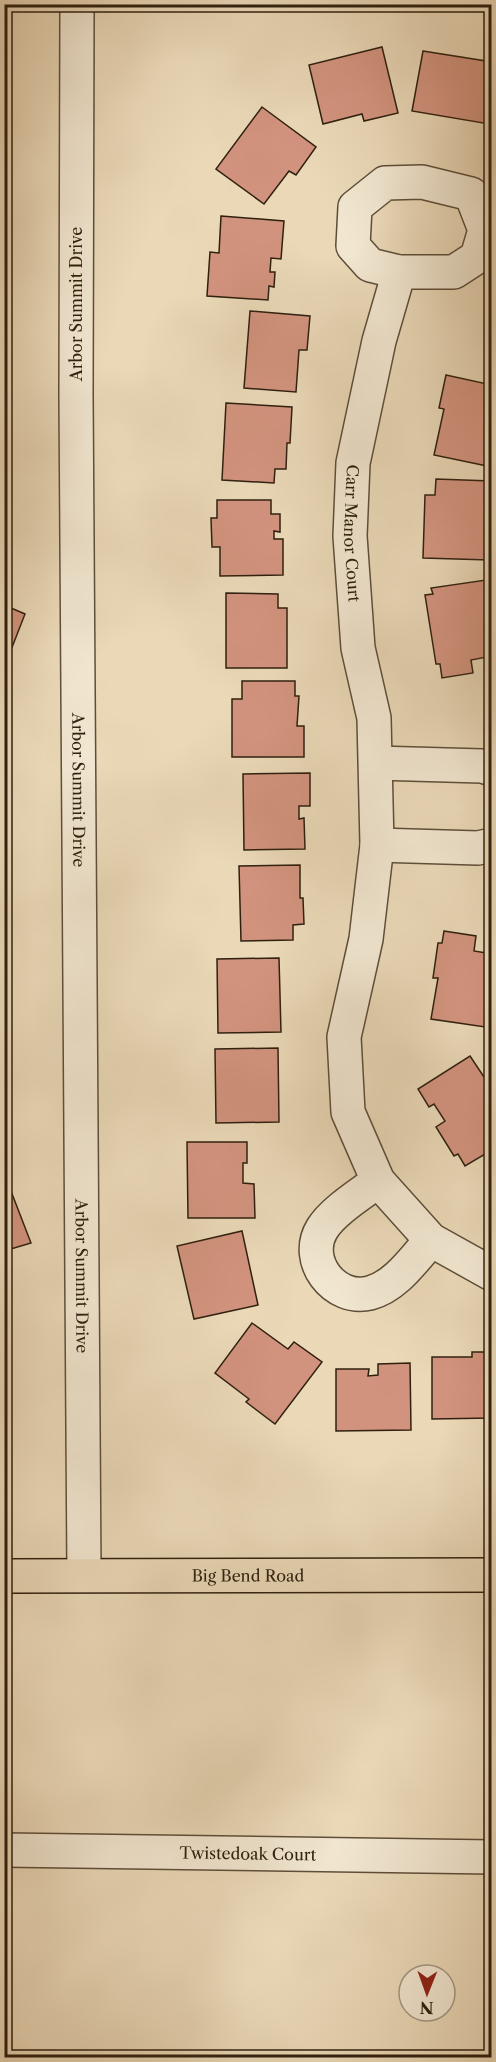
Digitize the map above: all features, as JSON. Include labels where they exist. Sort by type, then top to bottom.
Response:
[{"type":"main road","name":"Big Bend Road","points":[[4,1575],[492,1575]]},
{"type":"street","name":"Arbor Summit Drive","points":[[77,4],[76,406],[84,1575]]},
{"type":"street","name":"Carr Manor Court","points":[[399,272],[379,341],[353,463],[350,536],[358,648],[374,718],[377,845],[366,939],[344,1037],[348,1112],[378,1181],[431,1239],[492,1274]]},
{"type":"street","points":[[376,763],[483,766],[492,769]]},
{"type":"street","points":[[377,845],[478,848],[492,845]]},
{"type":"street","points":[[378,1181],[327,1221],[320,1232],[316,1246],[317,1263],[325,1276],[336,1287],[352,1294],[369,1293],[385,1287],[398,1276],[431,1239]]},
{"type":"street","name":"Twistedoak Court","points":[[4,1851],[492,1857]]},
{"type":"building","points":[[382,47],[398,113],[364,121],[362,114],[323,124],[309,65]]},
{"type":"building","points":[[423,51],[492,62],[492,110],[489,124],[412,111]]},
{"type":"building","points":[[262,107],[316,147],[296,175],[289,171],[264,204],[216,169]]},
{"type":"building","points":[[221,216],[284,221],[281,259],[271,258],[270,272],[275,272],[274,287],[269,286],[268,300],[207,296],[210,252],[219,253]]},
{"type":"building","points":[[250,311],[310,316],[307,350],[299,350],[296,392],[244,388]]},
{"type":"building","points":[[446,375],[492,385],[492,467],[434,455],[444,409],[439,408]]},
{"type":"building","points":[[226,403],[292,407],[286,469],[275,469],[274,483],[222,480]]},
{"type":"building","points":[[436,479],[491,481],[489,560],[423,558],[425,495],[435,495]]},
{"type":"building","points":[[217,500],[271,500],[271,514],[280,514],[280,532],[274,531],[274,539],[283,539],[283,575],[220,576],[220,547],[212,547],[211,518],[217,518]]},
{"type":"building","points":[[486,580],[492,617],[492,656],[471,660],[473,673],[442,678],[440,664],[436,664],[425,595],[433,594],[431,588]]},
{"type":"building","points":[[226,593],[278,594],[278,608],[287,608],[287,668],[226,668]]},
{"type":"building","points":[[4,605],[25,614],[4,668]]},
{"type":"building","points":[[242,681],[295,681],[295,696],[299,696],[297,726],[304,726],[304,757],[232,757],[232,699],[242,699]]},
{"type":"building","points":[[310,773],[310,806],[299,806],[299,819],[304,818],[305,849],[244,850],[243,774]]},
{"type":"building","points":[[300,865],[300,898],[303,898],[304,924],[293,925],[293,940],[241,941],[239,866]]},
{"type":"building","points":[[444,931],[476,936],[474,951],[492,954],[492,1028],[431,1019],[438,978],[433,978],[438,943],[442,943]]},
{"type":"building","points":[[279,958],[281,1032],[218,1033],[217,959]]},
{"type":"building","points":[[278,1048],[279,1122],[216,1123],[215,1049]]},
{"type":"building","points":[[470,1056],[492,1089],[492,1132],[485,1137],[492,1150],[465,1166],[458,1154],[454,1156],[436,1127],[445,1121],[434,1104],[429,1107],[418,1089]]},
{"type":"building","points":[[187,1142],[247,1142],[247,1163],[243,1163],[243,1183],[254,1184],[255,1218],[188,1218]]},
{"type":"building","points":[[4,1173],[31,1243],[4,1251]]},
{"type":"building","points":[[242,1231],[258,1305],[194,1319],[177,1246]]},
{"type":"building","points":[[252,1323],[288,1349],[294,1342],[322,1362],[275,1424],[246,1402],[249,1399],[215,1373]]},
{"type":"building","points":[[472,1352],[492,1352],[492,1418],[432,1419],[432,1357],[472,1357]]},
{"type":"building","points":[[410,1363],[411,1430],[336,1431],[336,1369],[369,1369],[368,1376],[378,1375],[378,1364]]}]
